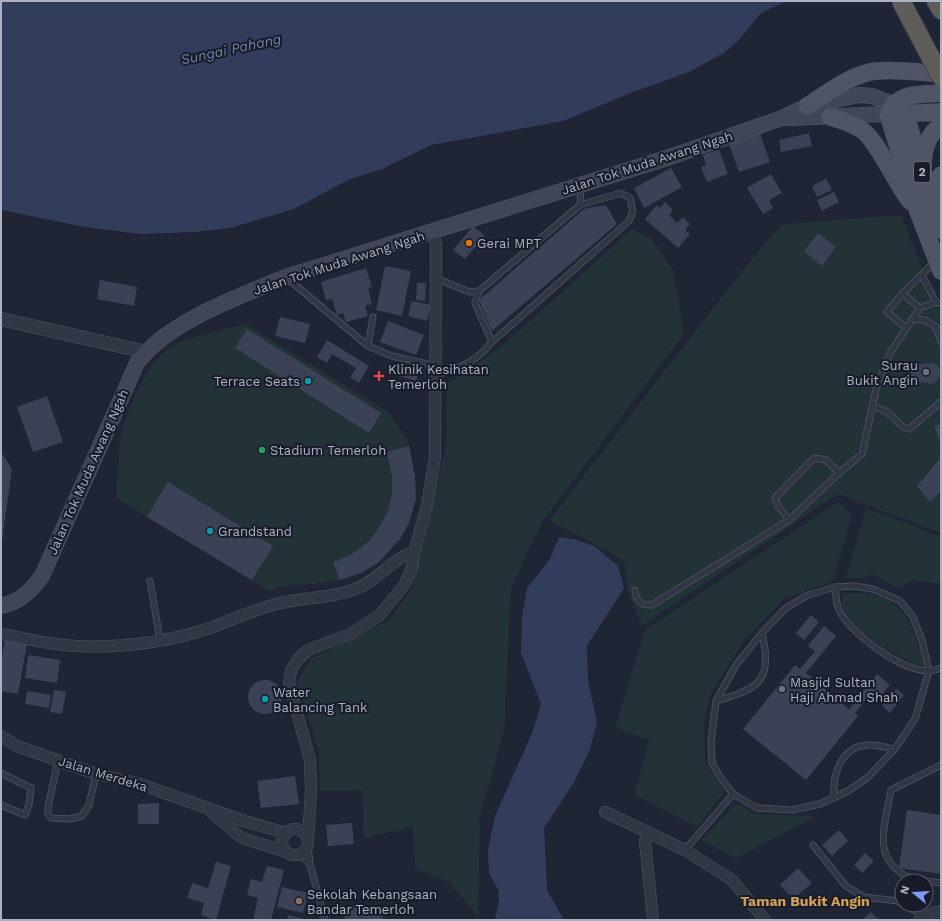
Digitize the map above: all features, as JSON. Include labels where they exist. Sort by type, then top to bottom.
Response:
[{"type":"highway","points":[[901,1],[941,77]]},
{"type":"highway","points":[[936,1],[941,10]]},
{"type":"main road","points":[[808,106],[853,78],[875,71],[941,74]]},
{"type":"main road","points":[[939,265],[917,209],[896,110],[903,96],[941,93]]},
{"type":"main road","name":"Jalan Tok Muda Awang Ngah","points":[[1,606],[18,600],[31,590],[42,576],[132,373],[146,352],[159,341],[198,317],[242,295],[286,277],[432,233],[581,185],[782,118],[808,106],[859,95],[878,97],[896,110]]},
{"type":"main road","points":[[896,110],[941,112]]},
{"type":"main road","name":"Jalan Tok Muda Awang Ngah","points":[[782,118],[830,117],[896,110]]},
{"type":"main road","name":"2","points":[[896,110],[923,176],[939,224]]},
{"type":"main road","points":[[830,117],[848,123],[862,130],[872,140],[896,183],[917,209]]},
{"type":"main road","points":[[923,176],[923,154],[926,144],[931,135],[941,125]]},
{"type":"main road","points":[[939,224],[935,196],[941,175]]},
{"type":"street","points":[[308,844],[305,834],[298,830],[289,831],[286,833],[282,843],[287,852],[299,854],[303,853],[308,844],[311,790],[310,760],[288,683],[291,671],[298,659],[308,650],[350,634],[380,615],[405,584],[412,567],[414,552],[427,505],[435,457],[436,244],[432,233]]},
{"type":"street","points":[[1,319],[146,352]]},
{"type":"street","points":[[1,634],[74,646],[117,646],[160,640],[210,628],[254,610],[282,602],[327,596],[353,590],[376,578],[404,555],[414,552]]},
{"type":"street","name":"Jalan Merdeka","points":[[1,736],[17,746],[96,774],[134,782],[207,809],[286,833]]},
{"type":"street","name":"Jalan Merdeka","points":[[207,809],[242,838],[287,852]]},
{"type":"street","points":[[606,812],[685,850],[732,880],[765,920]]},
{"type":"street","points":[[298,830],[309,813]]},
{"type":"street","points":[[647,832],[645,842],[653,920]]},
{"type":"street","points":[[921,918],[941,911]]},
{"type":"lane","points":[[580,205],[581,185]]},
{"type":"lane","points":[[286,277],[368,346],[436,371],[460,368],[482,355],[492,342],[629,220],[633,211],[630,198],[621,193],[580,205],[480,291],[475,303],[492,342]]},
{"type":"lane","points":[[906,328],[887,312],[902,292],[922,275],[939,265]]},
{"type":"lane","points":[[635,590],[636,598],[640,603],[646,606],[652,605],[788,520],[862,454],[877,385],[890,353],[920,308],[938,303],[922,275]]},
{"type":"lane","points":[[436,278],[469,292],[480,291]]},
{"type":"lane","points":[[902,292],[920,308]]},
{"type":"lane","points":[[368,346],[373,317]]},
{"type":"lane","points":[[912,319],[924,320],[936,327],[941,342]]},
{"type":"lane","points":[[872,406],[886,412],[903,427],[909,429],[941,402]]},
{"type":"lane","points":[[788,520],[778,506],[775,498],[814,458],[826,460],[839,473]]},
{"type":"lane","points":[[150,581],[160,640]]},
{"type":"lane","points":[[835,586],[838,607],[848,621],[862,636],[893,658],[911,667],[929,671],[941,668]]},
{"type":"lane","points":[[835,586],[854,586],[873,589],[904,604],[913,616],[922,640],[929,671],[916,719],[895,749],[867,778],[834,798],[820,804],[782,811],[756,808],[733,794],[720,777],[712,763],[711,742],[716,701],[736,665],[762,633],[786,608],[808,595],[835,586]]},
{"type":"lane","points":[[716,701],[744,693],[755,685],[764,673],[767,657],[762,633]]},
{"type":"lane","points":[[834,798],[834,775],[839,763],[855,747],[867,745],[895,749]]},
{"type":"lane","points":[[58,761],[48,807],[48,814],[51,818],[70,820],[82,816],[89,805],[96,774]]},
{"type":"lane","points":[[901,873],[887,860],[882,843],[891,790],[941,765]]},
{"type":"lane","points":[[1,773],[31,788],[29,804],[25,815],[1,805]]},
{"type":"lane","points":[[685,850],[733,794]]},
{"type":"lane","points":[[308,844],[310,864],[325,920]]},
{"type":"lane","points":[[813,845],[846,886],[864,897],[894,901]]},
{"type":"lane","points":[[299,854],[310,864]]},
{"type":"shaded area","points":[[901,215],[941,315],[941,533],[838,494],[642,626],[628,592],[624,561],[591,542],[549,521],[704,320],[768,239],[783,224]]},
{"type":"shaded area","points":[[632,229],[651,238],[673,270],[684,334],[542,522],[511,588],[504,731],[480,816],[478,917],[449,882],[415,869],[413,827],[364,838],[362,790],[320,791],[319,752],[297,682],[311,659],[389,620],[412,588],[446,445],[447,384],[500,348]]},
{"type":"shaded area","points":[[246,324],[390,413],[408,442],[415,476],[416,499],[409,523],[400,539],[378,563],[340,580],[304,585],[288,585],[268,591],[116,498],[120,439],[136,392],[153,363],[168,349],[187,339]]},
{"type":"shaded area","points":[[838,502],[852,515],[833,581],[784,599],[745,639],[711,693],[704,720],[705,761],[724,792],[697,827],[634,794],[649,740],[615,728],[645,630]]},
{"type":"shaded area","points":[[866,508],[941,537],[941,584],[913,580],[897,588],[872,574],[865,578],[846,578]]},
{"type":"shaded area","points":[[842,594],[870,594],[887,600],[896,606],[910,623],[926,667],[891,652],[867,635],[848,616],[842,606]]},
{"type":"shaded area","points":[[736,803],[756,814],[816,816],[736,858],[702,840]]},
{"type":"water","name":"Sungai Pahang","points":[[1,1],[787,1],[761,13],[738,41],[724,53],[689,72],[633,92],[563,121],[431,145],[382,169],[348,180],[294,209],[230,228],[195,232],[141,234],[85,227],[1,210]]},
{"type":"water","points":[[559,537],[577,540],[594,546],[618,566],[624,588],[587,646],[588,680],[597,723],[589,752],[573,784],[544,828],[547,890],[564,920],[495,920],[499,901],[498,890],[489,873],[488,851],[495,816],[533,731],[541,704],[521,653],[522,618],[527,588],[550,559]]},
{"type":"building","points":[[760,133],[770,162],[739,172],[729,144]]},
{"type":"building","points":[[809,133],[812,146],[781,152],[779,140]]},
{"type":"building","points":[[719,149],[728,174],[707,182],[701,167],[706,165],[703,155]]},
{"type":"building","points":[[671,168],[682,187],[644,208],[634,188]]},
{"type":"building","points":[[771,174],[782,193],[769,200],[773,208],[763,214],[747,188]]},
{"type":"building","points":[[826,179],[832,190],[817,197],[812,186]]},
{"type":"building","points":[[834,192],[839,202],[822,211],[817,200]]},
{"type":"building","points":[[665,202],[673,210],[669,215],[677,223],[683,217],[690,224],[685,230],[690,234],[678,248],[645,219],[657,205],[660,208]]},
{"type":"building","points":[[606,205],[617,224],[492,331],[479,300],[584,209]]},
{"type":"building","name":"Gerai MPT","points":[[473,226],[485,236],[465,259],[453,250]]},
{"type":"building","points":[[818,233],[836,247],[822,266],[804,251]]},
{"type":"building","points":[[385,266],[411,271],[402,316],[376,310]]},
{"type":"building","points":[[366,268],[372,287],[368,288],[372,304],[365,306],[368,316],[346,322],[343,313],[337,315],[332,299],[326,300],[321,282]]},
{"type":"building","points":[[100,280],[137,287],[134,306],[97,299]]},
{"type":"building","points":[[417,283],[426,283],[425,301],[416,300]]},
{"type":"building","points":[[412,301],[431,305],[427,321],[408,316]]},
{"type":"building","points":[[280,317],[310,324],[305,343],[275,336]]},
{"type":"building","points":[[388,321],[424,335],[416,355],[380,342]]},
{"type":"building","name":"Terrace Seats","points":[[247,329],[381,413],[369,433],[235,348]]},
{"type":"building","points":[[327,340],[369,366],[359,383],[350,377],[356,368],[332,354],[327,363],[317,357]]},
{"type":"building","points":[[399,363],[419,369],[416,381],[396,375]]},
{"type":"building","name":"Surau Bukit Angin","points":[[934,363],[941,369],[941,376],[934,384],[912,381],[910,365]]},
{"type":"building","points":[[47,396],[63,442],[33,452],[17,407]]},
{"type":"building","points":[[941,423],[941,446],[934,426]]},
{"type":"building","points":[[409,446],[415,476],[416,499],[409,523],[400,539],[378,563],[361,573],[340,580],[333,562],[352,554],[368,542],[379,528],[388,511],[392,494],[392,476],[387,452]]},
{"type":"building","points":[[1,452],[12,469],[2,541],[1,541]]},
{"type":"building","points":[[940,454],[941,491],[930,502],[917,486],[939,460]]},
{"type":"building","name":"Grandstand","points":[[168,482],[273,546],[252,580],[147,517]]},
{"type":"building","points":[[811,615],[819,622],[804,640],[796,633]]},
{"type":"building","points":[[824,626],[836,636],[806,673],[849,709],[877,674],[890,685],[876,702],[869,696],[855,713],[858,716],[806,780],[743,729],[795,665],[800,669],[815,651],[808,646]]},
{"type":"building","points":[[5,640],[27,644],[18,694],[1,691],[1,660]]},
{"type":"building","points":[[28,655],[60,660],[57,683],[25,678]]},
{"type":"building","name":"Water Balancing Tank","points":[[265,680],[277,685],[282,697],[277,709],[265,714],[253,709],[248,697],[253,685]]},
{"type":"building","points":[[896,689],[904,695],[890,713],[882,706]]},
{"type":"building","points":[[54,690],[66,692],[62,714],[50,712]]},
{"type":"building","points":[[27,691],[51,695],[49,708],[25,704]]},
{"type":"building","points":[[295,776],[299,804],[261,808],[257,781]]},
{"type":"building","points":[[159,803],[159,824],[138,824],[138,804]]},
{"type":"building","points":[[907,810],[941,815],[941,874],[899,868]]},
{"type":"building","points":[[352,823],[354,844],[328,846],[326,825]]},
{"type":"building","points":[[839,830],[848,841],[832,856],[822,845]]},
{"type":"building","points":[[865,853],[874,861],[862,873],[854,865]]},
{"type":"building","points":[[216,862],[231,866],[216,920],[201,915],[204,903],[187,898],[192,883],[208,888]]},
{"type":"building","points":[[267,866],[284,870],[271,920],[253,920],[258,898],[247,895],[251,879],[262,882]]},
{"type":"building","points":[[798,868],[812,883],[793,899],[780,885]]},
{"type":"building","points":[[282,887],[308,893],[303,913],[277,907]]},
{"type":"building","points":[[346,905],[384,910],[382,920],[344,920]]},
{"type":"building","points":[[871,912],[879,920],[862,920]]},
{"type":"building","points":[[288,915],[305,919],[305,920],[287,920]]},
{"type":"place","name":"Gerai MPT","points":[[469,243]]},
{"type":"place","name":"Surau Bukit Angin","points":[[926,372]]},
{"type":"place","name":"Klinik Kesihatan Temerloh","points":[[379,376]]},
{"type":"place","name":"Terrace Seats","points":[[308,381]]},
{"type":"place","name":"Stadium Temerloh","points":[[262,450]]},
{"type":"place","name":"Grandstand","points":[[210,531]]},
{"type":"place","name":"Masjid Sultan Haji Ahmad Shah","points":[[782,689]]},
{"type":"place","name":"Water Balancing Tank","points":[[265,699]]},
{"type":"place","name":"Sekolah Kebangsaan Bandar Temerloh","points":[[299,901]]},
{"type":"district","name":"Taman Bukit Angin","points":[[805,901]]}]
